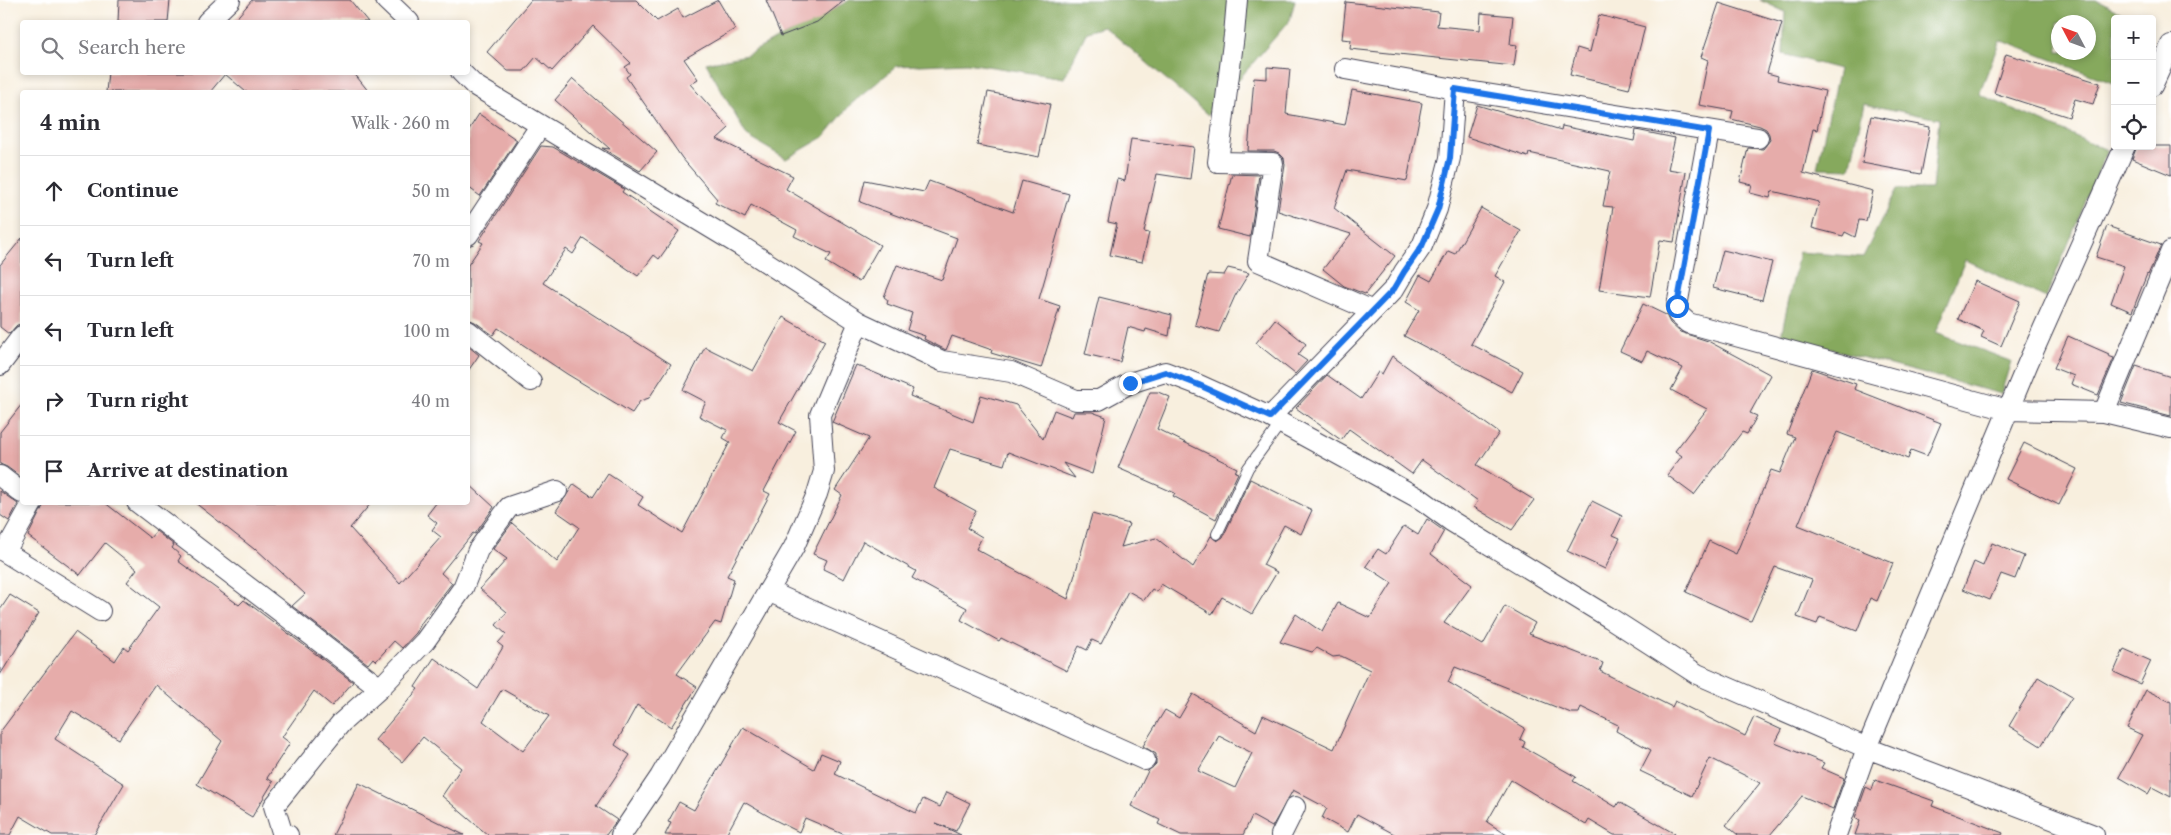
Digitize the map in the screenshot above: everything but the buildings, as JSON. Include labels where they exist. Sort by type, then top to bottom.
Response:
[{"type":"street","points":[[210,20],[230,0]]},
{"type":"street","points":[[386,0],[407,20]]},
{"type":"street","points":[[1236,0],[1234,35],[1218,162],[1273,163],[1258,261],[1373,311]]},
{"type":"street","points":[[2156,77],[2171,45]]},
{"type":"street","points":[[1345,69],[1455,89],[1758,138]]},
{"type":"street","points":[[464,75],[474,85],[741,246],[859,322],[942,361],[1011,372],[1076,400],[1099,400],[1130,383],[1165,372],[1199,385],[1276,420],[1422,500],[1451,521],[1610,618],[1697,674],[1867,748],[2094,835]]},
{"type":"street","points":[[1276,420],[1394,289],[1422,246],[1438,209],[1450,158],[1455,89]]},
{"type":"street","points":[[470,232],[540,126]]},
{"type":"street","points":[[1709,131],[1677,306],[1678,314],[1688,323],[2008,410],[2104,412],[2171,428]]},
{"type":"street","points":[[1836,835],[1867,748],[2008,410],[2123,150]]},
{"type":"street","points":[[2104,412],[2171,251]]},
{"type":"street","points":[[621,835],[660,777],[794,547],[817,494],[824,471],[820,415],[859,322]]},
{"type":"street","points":[[470,333],[531,381]]},
{"type":"street","points":[[1,362],[20,338]]},
{"type":"street","points":[[0,476],[20,491]]},
{"type":"street","points":[[288,835],[282,832],[274,806],[341,723],[380,688],[431,633],[463,588],[478,550],[509,507],[557,491]]},
{"type":"street","points":[[31,505],[5,552],[100,611]]},
{"type":"street","points":[[141,505],[380,688]]},
{"type":"street","points":[[768,591],[1145,760]]},
{"type":"street","points":[[1281,835],[1295,808]]},
{"type":"lane","points":[[1217,534],[1248,468],[1276,420]]},
{"type":"green space","points":[[850,0],[1295,0],[1290,20],[1208,115],[1104,26],[1087,31],[1064,78],[967,63],[897,66],[850,105],[824,137],[786,159],[747,136],[706,63],[747,55]]},
{"type":"green space","points":[[1760,0],[2096,0],[2125,15],[2111,15],[2111,82],[2052,60],[2096,60],[2096,15],[2051,15],[2051,60],[2000,40],[1979,94],[2107,150],[2046,298],[1965,260],[1936,333],[2011,361],[2001,394],[1781,336],[1799,252],[1863,257],[1897,189],[1932,189],[1939,119],[1864,104],[1850,169],[1817,168],[1839,69],[1783,54],[1785,12]]},
{"type":"route","points":[[1130,383],[1165,372],[1270,417],[1394,289],[1422,246],[1438,209],[1450,158],[1455,89],[1709,131],[1677,306]]}]
